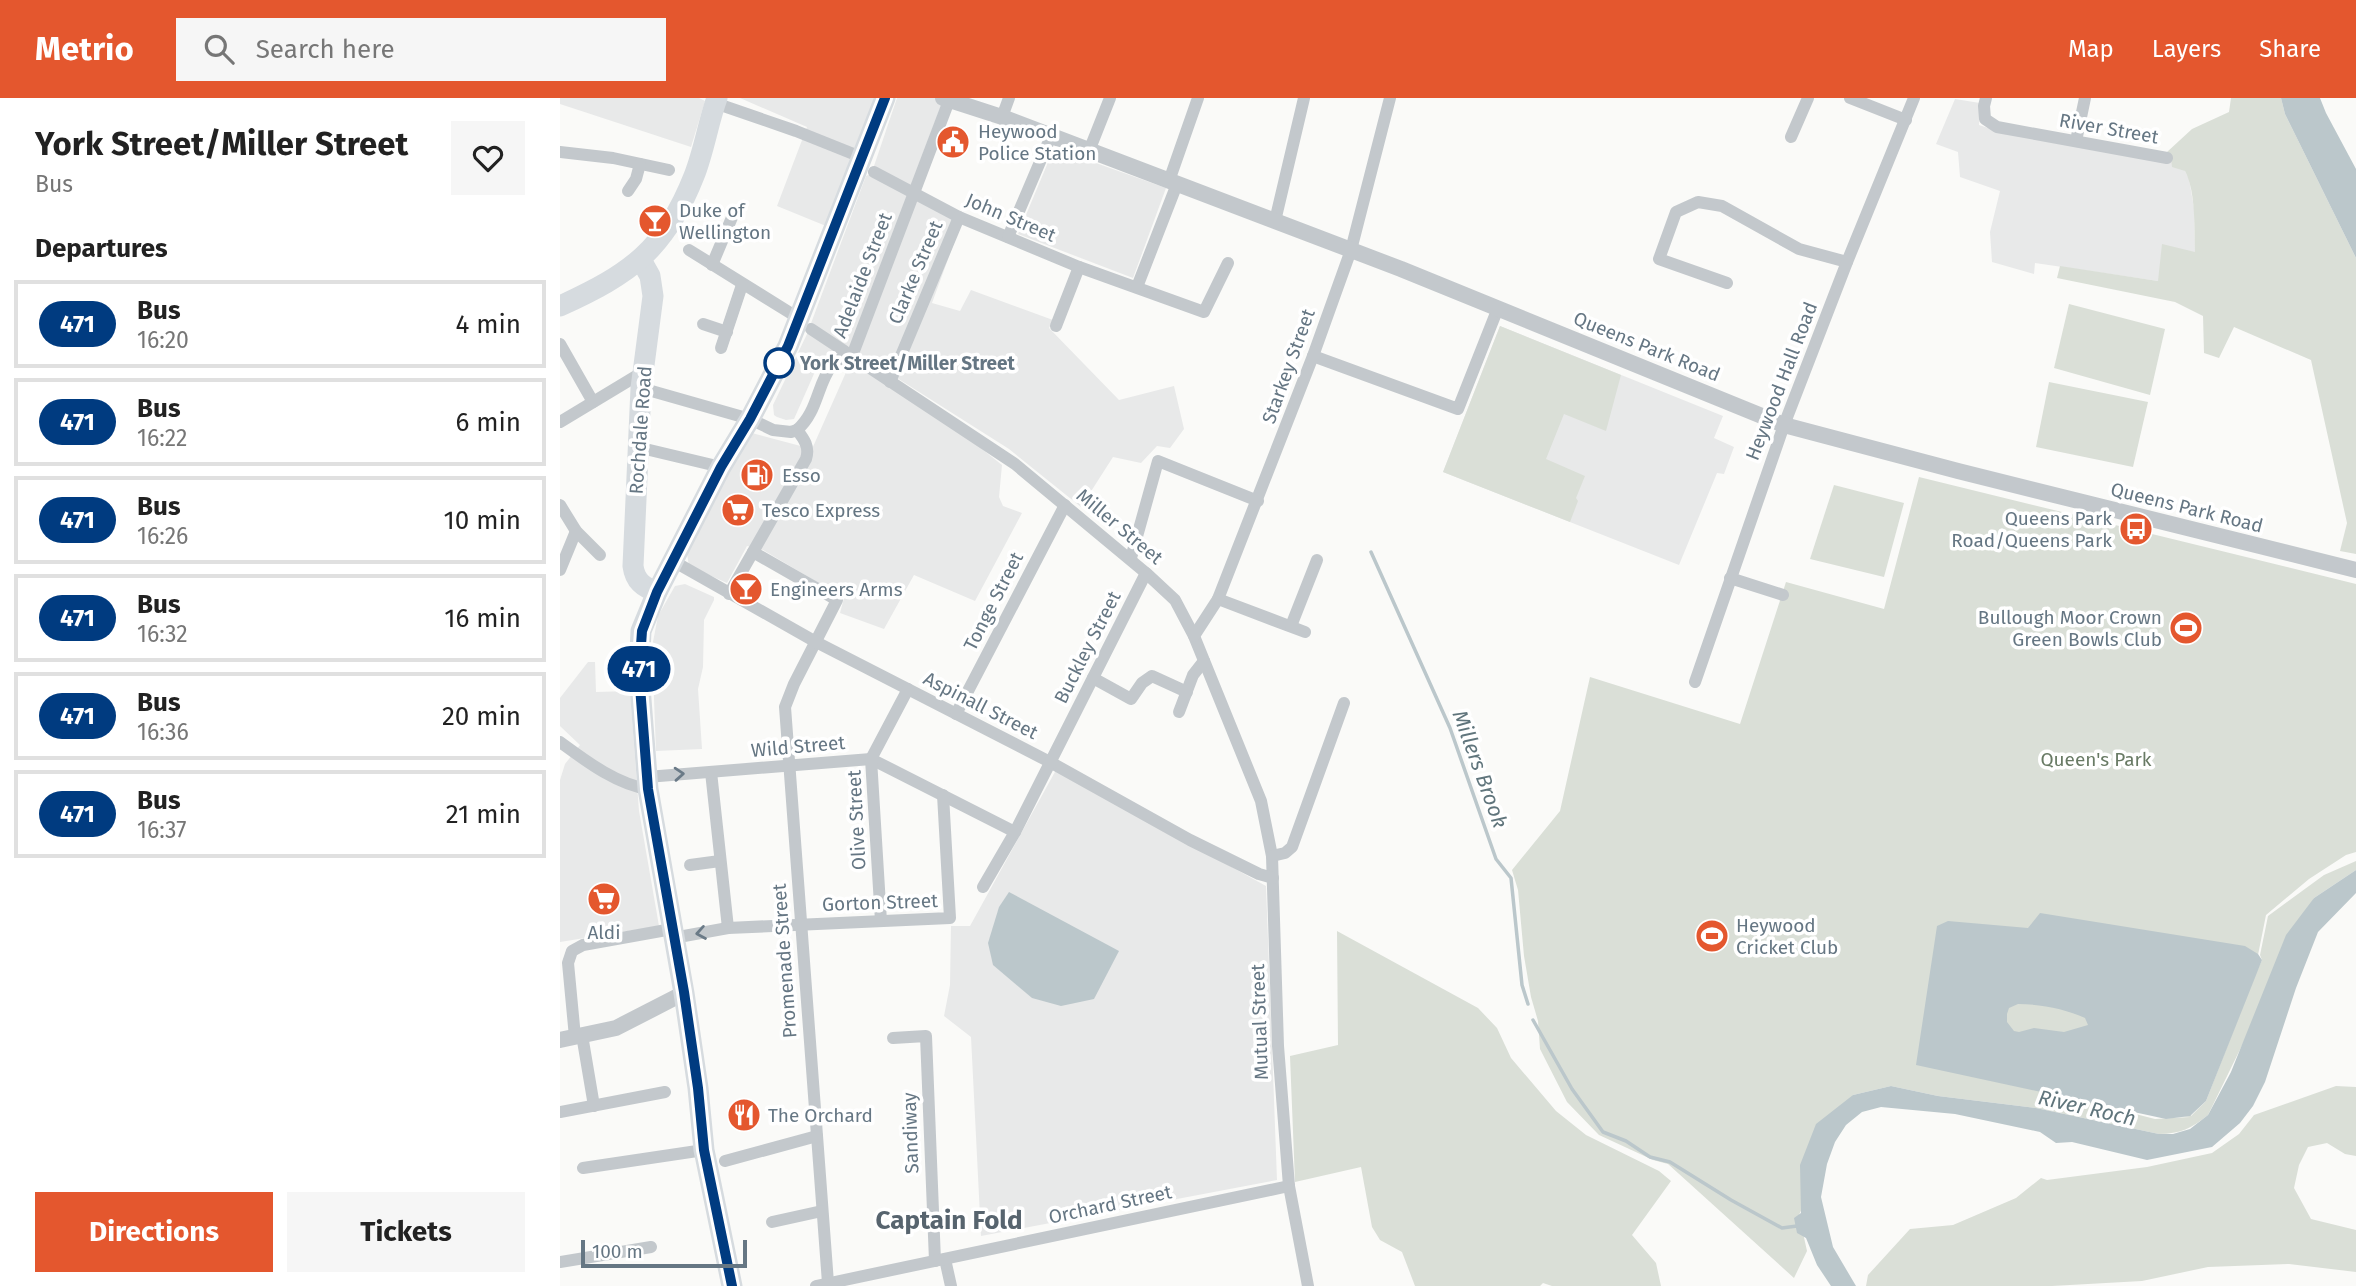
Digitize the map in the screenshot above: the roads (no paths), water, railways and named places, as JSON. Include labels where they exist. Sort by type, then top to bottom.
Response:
[{"type":"main road","points":[[732,1286],[704,1150],[684,992],[648,783],[639,674],[642,631],[657,592],[721,467],[805,324],[867,165],[885,98]]},
{"type":"main road","points":[[560,306],[620,276],[640,260],[665,233],[695,174],[717,99]]},
{"type":"main road","name":"Rochdale Road","points":[[640,260],[650,276],[653,296],[637,447],[633,566],[637,580],[657,592]]},
{"type":"street","points":[[1002,117],[1009,98]]},
{"type":"street","points":[[1089,151],[1110,98]]},
{"type":"street","points":[[1137,287],[1198,98]]},
{"type":"street","points":[[1275,221],[1304,98]]},
{"type":"street","name":"Starkey Street","points":[[1194,636],[1218,599],[1313,356],[1351,250],[1390,98]]},
{"type":"street","points":[[1791,137],[1808,98]]},
{"type":"street","points":[[1850,98],[1906,120]]},
{"type":"street","name":"Heywood Hall Road","points":[[1695,682],[1784,425],[1914,98]]},
{"type":"street","name":"River Street","points":[[1986,98],[1983,106],[1985,119],[1997,127],[2167,158]]},
{"type":"street","points":[[2076,141],[2085,98]]},
{"type":"street","name":"John Street","points":[[717,99],[796,131],[867,165],[913,193],[959,216],[1079,267],[1204,312],[1228,263]]},
{"type":"street","name":"Queens Park Road","points":[[948,99],[1351,250],[1784,425],[2356,570]]},
{"type":"street","name":"Adelaide Street","points":[[797,429],[808,418],[832,365],[840,359],[852,356],[948,99]]},
{"type":"street","points":[[1009,237],[1051,136]]},
{"type":"street","points":[[560,152],[607,157],[669,170]]},
{"type":"street","points":[[628,191],[640,164]]},
{"type":"street","points":[[1727,283],[1659,259],[1676,212],[1698,202],[1722,206],[1799,249],[1847,262]]},
{"type":"street","points":[[712,265],[733,215]]},
{"type":"street","name":"Clarke Street","points":[[890,382],[959,216]]},
{"type":"street","name":"Miller Street","points":[[689,250],[1014,464],[1130,558],[1175,600],[1194,636],[1261,801],[1272,856]]},
{"type":"street","points":[[1056,326],[1079,267]]},
{"type":"street","points":[[722,348],[741,285]]},
{"type":"street","points":[[1313,356],[1458,409],[1498,308]]},
{"type":"street","points":[[702,324],[726,332]]},
{"type":"street","points":[[560,344],[593,402]]},
{"type":"street","points":[[560,422],[593,402],[642,380],[782,432],[797,429],[806,442],[806,459],[729,594]]},
{"type":"street","points":[[637,447],[721,467]]},
{"type":"street","points":[[1130,558],[1158,461],[1258,501]]},
{"type":"street","points":[[560,505],[576,531],[600,555]]},
{"type":"street","name":"Tonge Street","points":[[956,714],[1065,505]]},
{"type":"street","points":[[560,570],[576,531]]},
{"type":"street","name":"Promenade Street","points":[[753,552],[837,600],[785,707],[822,1211],[822,1285]]},
{"type":"street","points":[[1291,626],[1317,560]]},
{"type":"street","name":"Aspinall Street","points":[[673,561],[816,642],[1050,762],[1189,840],[1259,874],[1273,878]]},
{"type":"street","name":"Buckley Street","points":[[983,887],[1015,832],[1146,573]]},
{"type":"street","points":[[1730,578],[1783,595]]},
{"type":"street","points":[[1218,599],[1305,632]]},
{"type":"street","points":[[1179,712],[1193,675],[1204,661]]},
{"type":"street","points":[[1093,678],[1131,699],[1142,683],[1152,676],[1187,692]]},
{"type":"street","points":[[872,759],[908,689]]},
{"type":"street","points":[[1272,856],[1289,852],[1292,847],[1344,703]]},
{"type":"street","points":[[560,742],[619,780],[635,787],[648,783]]},
{"type":"street","name":"Wild Street","points":[[648,783],[710,772],[872,759],[1015,832]]},
{"type":"street","name":"Olive Street","points":[[872,759],[881,921]]},
{"type":"street","points":[[710,772],[728,928]]},
{"type":"street","name":"Gorton Street","points":[[572,1037],[568,963],[572,951],[583,945],[728,928],[950,918],[943,795]]},
{"type":"street","name":"Mutual Street","points":[[1272,856],[1278,1046],[1289,1186],[1308,1286]]},
{"type":"street","points":[[690,865],[720,862]]},
{"type":"street","points":[[594,1106],[572,1037],[616,1028],[684,992]]},
{"type":"street","name":"Sandiway","points":[[894,1038],[926,1036],[940,1260]]},
{"type":"street","points":[[560,1112],[665,1092]]},
{"type":"street","points":[[725,1161],[817,1136]]},
{"type":"street","points":[[583,1168],[704,1150]]},
{"type":"street","name":"Orchard Street","points":[[822,1285],[1289,1186]]},
{"type":"street","points":[[772,1222],[822,1211]]},
{"type":"street","points":[[560,1262],[652,1247]]},
{"type":"street","points":[[940,1260],[951,1286]]},
{"type":"waterway","name":"Millers Brook","points":[[1371,552],[1450,728],[1496,859],[1511,878],[1522,985],[1528,1004]]},
{"type":"waterway","name":"Millers Brook","points":[[1533,1020],[1572,1089],[1603,1132],[1626,1141],[1650,1157],[1670,1162],[1782,1228],[1797,1226]]},
{"type":"place","name":"Heywood Police Station","points":[[953,142]]},
{"type":"place","name":"Duke of Wellington","points":[[655,221]]},
{"type":"place","name":"York Street/Miller Street","points":[[779,363]]},
{"type":"place","name":"Esso","points":[[757,475]]},
{"type":"place","name":"Tesco Express","points":[[738,510]]},
{"type":"place","name":"Queens Park Road/Queens Park","points":[[2136,529]]},
{"type":"place","name":"Engineers Arms","points":[[746,589]]},
{"type":"place","name":"Bullough Moor Crown Green Bowls Club","points":[[2186,628]]},
{"type":"place","name":"Aldi","points":[[604,899]]},
{"type":"place","name":"Heywood Cricket Club","points":[[1712,936]]},
{"type":"place","name":"The Orchard","points":[[744,1115]]},
{"type":"district","name":"Captain Fold","points":[[949,1220]]},
{"type":"park label","name":"Queen's Park","points":[[2096,759]]},
{"type":"water label","name":"River Roch","points":[[2087,1108]]}]
